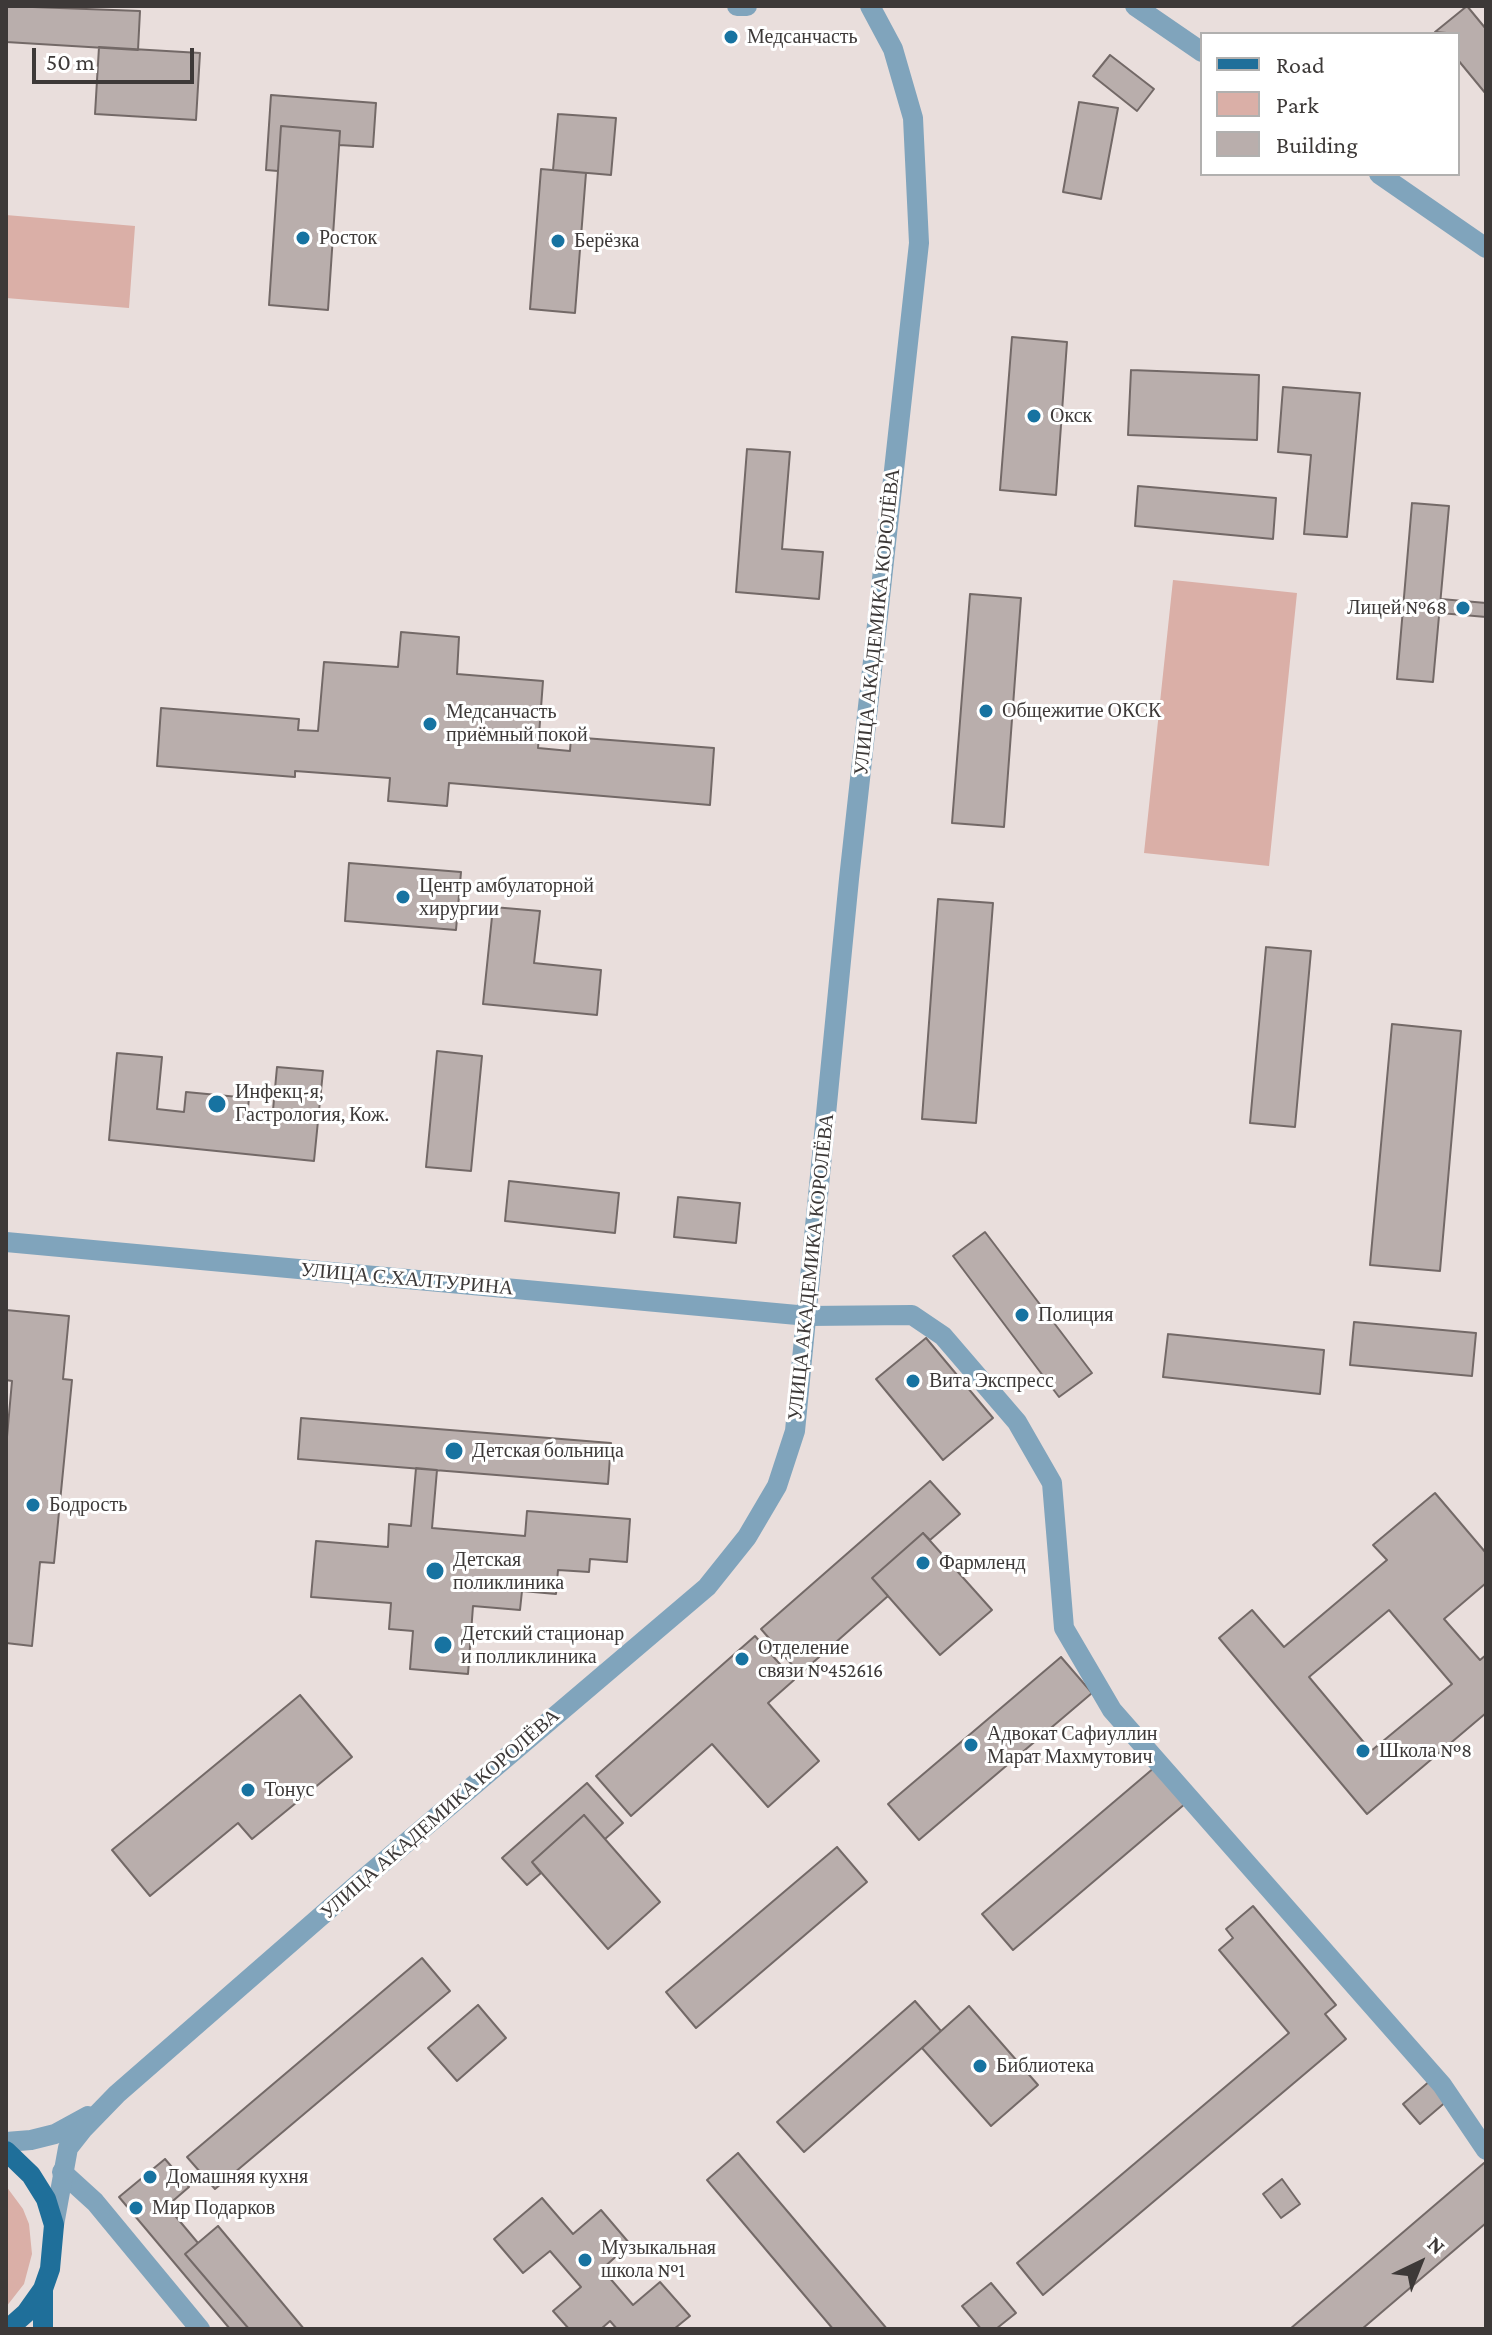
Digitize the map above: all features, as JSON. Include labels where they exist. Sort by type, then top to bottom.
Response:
[{"type":"main road","points":[[6,2151],[31,2175],[46,2199],[54,2225],[50,2269],[43,2289],[26,2313],[8,2329]]},
{"type":"main road","points":[[43,2289],[43,2329]]},
{"type":"street","points":[[737,6],[747,6]]},
{"type":"street","name":"УЛИЦА АКАДЕМИКА КОРОЛЁВА","points":[[54,2225],[68,2148],[117,2094],[543,1724],[707,1587],[747,1537],[777,1486],[795,1431],[849,879],[919,243],[913,118],[893,49],[870,6]]},
{"type":"street","points":[[1135,6],[1200,51]]},
{"type":"street","points":[[1382,176],[1486,248]]},
{"type":"street","name":"УЛИЦА С.ХАЛТУРИНА","points":[[6,1242],[808,1316],[912,1315],[943,1336],[1017,1422],[1052,1483],[1064,1628],[1112,1710],[1442,2085],[1486,2150]]},
{"type":"street","points":[[6,2142],[55,2134],[78,2124],[117,2094]]},
{"type":"street","points":[[62,2172],[95,2202],[200,2329]]},
{"type":"green space","points":[[6,215],[135,226],[129,308],[6,298]]},
{"type":"green space","points":[[1173,580],[1297,593],[1269,866],[1144,853]]},
{"type":"green space","points":[[6,2186],[23,2209],[29,2224],[32,2254],[24,2284],[6,2307]]},
{"type":"building","points":[[6,6],[140,11],[138,50],[6,42]]},
{"type":"building","points":[[1467,6],[1486,29],[1486,94],[1460,62],[1460,32],[1435,32]]},
{"type":"building","points":[[99,47],[200,53],[196,120],[95,114]]},
{"type":"building","points":[[1110,55],[1154,89],[1137,111],[1093,76]]},
{"type":"building","points":[[271,95],[376,103],[373,147],[339,145],[340,131],[281,126],[278,171],[266,170]]},
{"type":"building","points":[[1079,102],[1118,108],[1101,199],[1063,192]]},
{"type":"building","points":[[558,114],[616,118],[611,175],[553,170]]},
{"type":"building","name":"Росток","points":[[281,126],[340,131],[328,310],[269,305]]},
{"type":"building","name":"Берёзка","points":[[541,169],[586,173],[575,313],[530,309]]},
{"type":"building","name":"Окск","points":[[1012,337],[1067,342],[1056,495],[1000,490]]},
{"type":"building","points":[[1131,370],[1259,375],[1257,440],[1128,435]]},
{"type":"building","points":[[1283,387],[1360,393],[1347,537],[1304,534],[1311,455],[1278,452]]},
{"type":"building","points":[[747,449],[790,452],[782,549],[823,552],[819,599],[736,592]]},
{"type":"building","points":[[1138,486],[1276,498],[1273,539],[1135,526]]},
{"type":"building","points":[[1412,503],[1449,506],[1433,682],[1397,679]]},
{"type":"building","name":"Общежитие ОКСК","points":[[970,594],[1021,598],[1004,827],[952,823]]},
{"type":"building","name":"Лицей №68","points":[[1441,599],[1486,603],[1486,617],[1440,613]]},
{"type":"building","name":"Медсанчасть приёмный покой","points":[[401,632],[459,637],[457,674],[543,681],[538,748],[570,751],[571,737],[714,748],[710,805],[449,783],[447,806],[388,801],[390,778],[295,771],[295,777],[157,766],[161,708],[299,719],[298,730],[318,731],[324,662],[398,667]]},
{"type":"building","name":"Центр амбулаторной хирургии","points":[[349,863],[461,872],[456,930],[345,921]]},
{"type":"building","points":[[938,899],[993,903],[976,1123],[922,1119]]},
{"type":"building","points":[[493,907],[540,911],[534,963],[601,970],[597,1015],[483,1004]]},
{"type":"building","points":[[1266,947],[1311,951],[1295,1127],[1250,1123]]},
{"type":"building","points":[[1392,1024],[1461,1031],[1440,1271],[1370,1265]]},
{"type":"building","points":[[437,1051],[482,1056],[471,1171],[426,1167]]},
{"type":"building","name":"Инфекц-я, Гастрология, Кож.","points":[[117,1053],[162,1057],[157,1109],[184,1112],[186,1092],[249,1098],[247,1119],[272,1121],[277,1067],[323,1071],[314,1161],[109,1140]]},
{"type":"building","points":[[509,1181],[619,1193],[615,1233],[505,1221]]},
{"type":"building","points":[[678,1197],[740,1203],[736,1243],[674,1237]]},
{"type":"building","name":"Полиция","points":[[985,1232],[1092,1373],[1059,1397],[953,1256]]},
{"type":"building","name":"Бодрость","points":[[6,1310],[69,1316],[63,1379],[72,1380],[54,1563],[40,1562],[32,1646],[6,1643],[6,1448],[12,1381],[6,1380]]},
{"type":"building","points":[[1354,1322],[1476,1333],[1472,1376],[1350,1365]]},
{"type":"building","points":[[1168,1334],[1324,1350],[1320,1394],[1163,1377]]},
{"type":"building","points":[[926,1338],[993,1418],[943,1460],[876,1379]]},
{"type":"building","name":"Детская больница","points":[[301,1418],[611,1443],[608,1484],[298,1459]]},
{"type":"building","name":"Детская поликлиника","points":[[416,1468],[437,1470],[432,1528],[525,1536],[527,1511],[630,1519],[627,1562],[590,1559],[589,1572],[558,1570],[556,1594],[522,1591],[520,1610],[473,1606],[468,1674],[410,1669],[413,1631],[389,1629],[391,1603],[311,1597],[316,1541],[388,1547],[389,1524],[411,1526]]},
{"type":"building","points":[[930,1481],[960,1514],[930,1540],[923,1533],[872,1578],[888,1596],[800,1674],[761,1629]]},
{"type":"building","points":[[1435,1493],[1486,1553],[1486,1583],[1444,1619],[1480,1660],[1486,1655],[1486,1713],[1367,1814],[1219,1638],[1252,1610],[1284,1647],[1387,1560],[1373,1545]],"holes":[[[1389,1610],[1452,1684],[1371,1751],[1309,1677]]]},
{"type":"building","points":[[923,1533],[992,1610],[940,1655],[872,1578]]},
{"type":"building","points":[[755,1636],[794,1680],[768,1703],[819,1761],[768,1807],[712,1744],[631,1816],[596,1776]]},
{"type":"building","points":[[1061,1657],[1092,1693],[919,1840],[888,1804]]},
{"type":"building","name":"Тонус","points":[[300,1695],[352,1757],[252,1839],[238,1823],[150,1896],[112,1850]]},
{"type":"building","points":[[1155,1767],[1186,1803],[1013,1950],[982,1914]]},
{"type":"building","points":[[587,1783],[623,1823],[605,1839],[584,1815],[532,1862],[541,1873],[527,1885],[502,1858]]},
{"type":"building","points":[[584,1815],[660,1902],[608,1949],[532,1862]]},
{"type":"building","points":[[837,1847],[867,1882],[696,2028],[666,1992]]},
{"type":"building","points":[[1253,1906],[1336,2005],[1325,2014],[1346,2039],[1043,2295],[1017,2263],[1289,2033],[1219,1950],[1233,1938],[1226,1929]]},
{"type":"building","points":[[422,1958],[450,1991],[215,2189],[187,2157]]},
{"type":"building","points":[[915,2001],[941,2031],[804,2152],[777,2122]]},
{"type":"building","points":[[478,2005],[506,2038],[457,2081],[428,2048]]},
{"type":"building","name":"Библиотека","points":[[969,2006],[1038,2085],[991,2126],[922,2048]]},
{"type":"building","points":[[1431,2080],[1448,2100],[1420,2124],[1403,2104]]},
{"type":"building","points":[[738,2153],[887,2329],[833,2329],[707,2180]]},
{"type":"building","points":[[165,2159],[189,2187],[167,2206],[198,2243],[185,2254],[249,2329],[230,2329],[119,2197]]},
{"type":"building","points":[[1484,2163],[1486,2223],[1362,2329],[1290,2329]]},
{"type":"building","points":[[1282,2179],[1300,2204],[1281,2218],[1263,2194]]},
{"type":"building","name":"Музыкальная школа №1","points":[[542,2198],[573,2234],[601,2210],[630,2244],[602,2269],[633,2305],[660,2282],[690,2316],[674,2329],[617,2329],[610,2321],[601,2329],[569,2329],[553,2311],[581,2287],[550,2251],[523,2273],[494,2239]]},
{"type":"building","points":[[218,2226],[304,2329],[249,2329],[185,2254]]},
{"type":"building","points":[[991,2283],[1016,2313],[996,2329],[981,2329],[962,2306]]},
{"type":"place","name":"Медсанчасть","points":[[731,37]]},
{"type":"place","name":"Росток","points":[[303,238]]},
{"type":"place","name":"Берёзка","points":[[558,241]]},
{"type":"place","name":"Окск","points":[[1034,416]]},
{"type":"place","name":"Лицей №68","points":[[1463,608]]},
{"type":"place","name":"Общежитие ОКСК","points":[[986,711]]},
{"type":"place","name":"Медсанчасть приёмный покой","points":[[430,724]]},
{"type":"place","name":"Центр амбулаторной хирургии","points":[[403,897]]},
{"type":"place","name":"Инфекц-я, Гастрология, Кож.","points":[[217,1104]]},
{"type":"place","name":"Полиция","points":[[1022,1315]]},
{"type":"place","name":"Вита Экспресс","points":[[913,1381]]},
{"type":"place","name":"Детская больница","points":[[454,1451]]},
{"type":"place","name":"Бодрость","points":[[33,1505]]},
{"type":"place","name":"Фармленд","points":[[923,1563]]},
{"type":"place","name":"Детская поликлиника","points":[[435,1571]]},
{"type":"place","name":"Детский стационар и полликлиника","points":[[443,1645]]},
{"type":"place","name":"Отделение связи №452616","points":[[742,1659]]},
{"type":"place","name":"Адвокат Сафиуллин Марат Махмутович","points":[[971,1745]]},
{"type":"place","name":"Школа №8","points":[[1363,1751]]},
{"type":"place","name":"Тонус","points":[[248,1790]]},
{"type":"place","name":"Библиотека","points":[[980,2066]]},
{"type":"place","name":"Домашняя кухня","points":[[150,2177]]},
{"type":"place","name":"Мир Подарков","points":[[136,2208]]},
{"type":"place","name":"Музыкальная школа №1","points":[[585,2260]]}]
